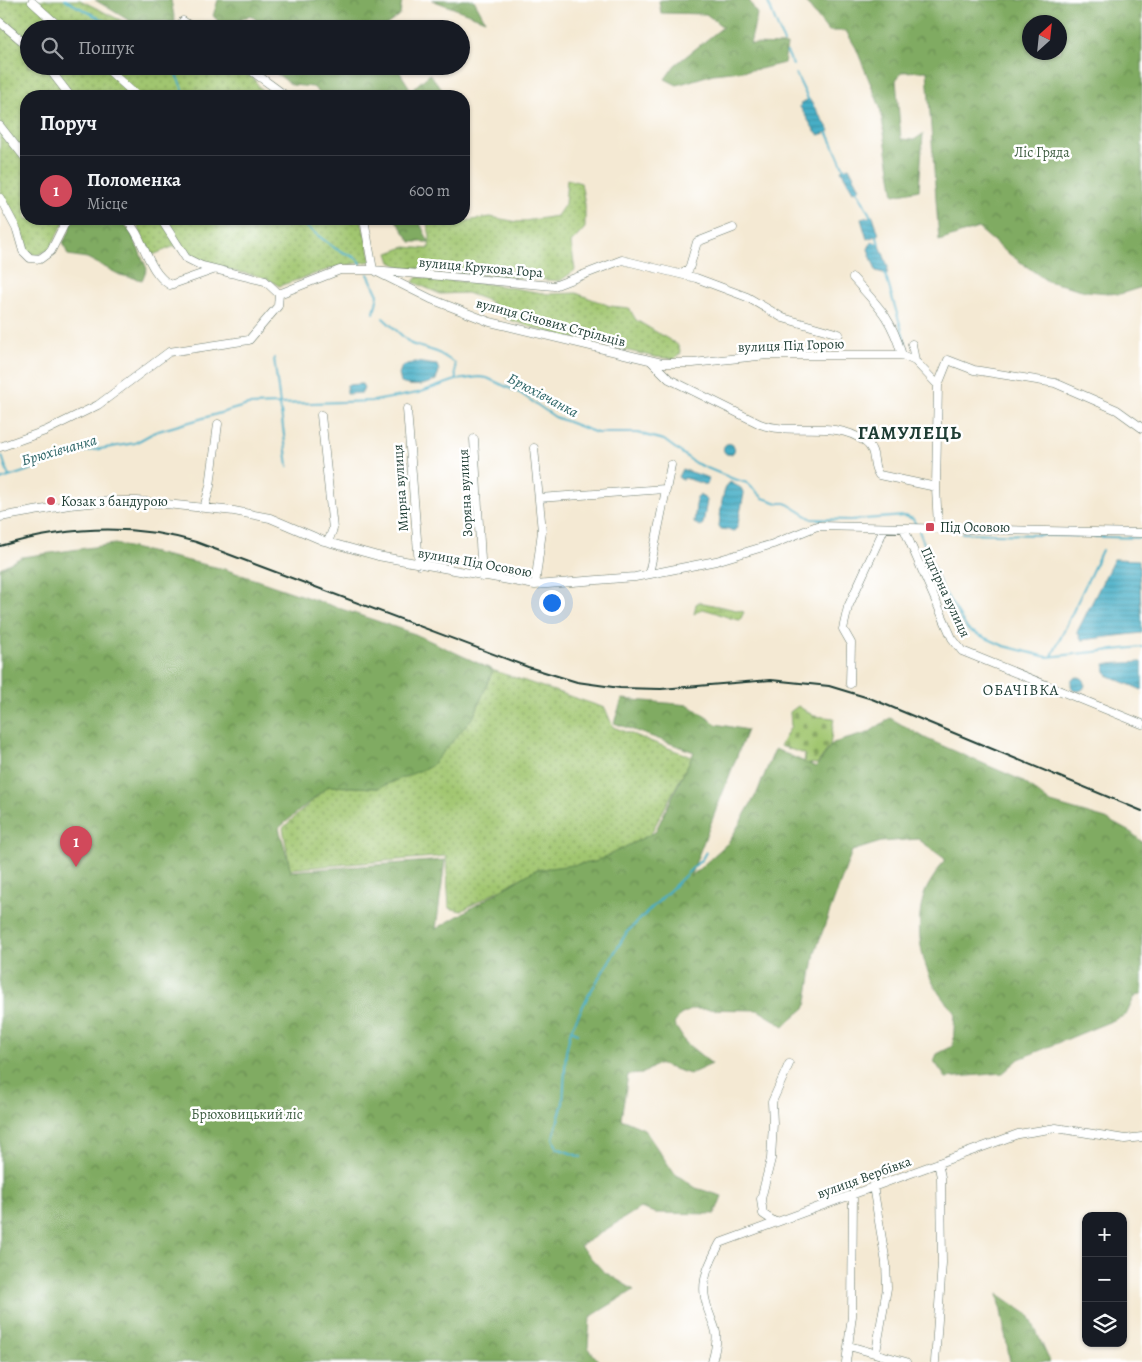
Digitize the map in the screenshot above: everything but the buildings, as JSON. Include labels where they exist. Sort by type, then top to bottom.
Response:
[{"type":"street","points":[[32,2],[52,20]]},
{"type":"street","points":[[0,22],[20,39]]},
{"type":"street","points":[[54,75],[65,90]]},
{"type":"street","points":[[114,75],[130,90]]},
{"type":"street","points":[[257,75],[278,90]]},
{"type":"street","points":[[0,126],[20,151]]},
{"type":"street","points":[[0,198],[17,230],[23,251],[30,258],[40,259],[51,251],[64,225]]},
{"type":"street","points":[[132,225],[158,277],[170,284],[215,269]]},
{"type":"street","points":[[0,447],[45,431],[98,405],[169,352],[249,340],[278,306],[279,294],[265,281],[202,266],[186,258],[169,225]]},
{"type":"street","points":[[365,225],[373,270]]},
{"type":"street","points":[[681,273],[689,270],[697,242],[733,228]]},
{"type":"street","name":"вулиця Крукова Гора","points":[[373,270],[554,286],[622,260],[681,273],[748,297],[783,318],[839,334]]},
{"type":"street","name":"вулиця Січових Стрільців","points":[[279,294],[340,270],[373,270],[431,299],[490,322],[651,361]]},
{"type":"street","points":[[852,278],[888,318],[895,332],[902,355],[915,361],[938,385]]},
{"type":"street","points":[[912,344],[915,361]]},
{"type":"street","name":"вулиця Під Горою","points":[[651,361],[693,363],[767,355],[902,355]]},
{"type":"street","points":[[938,527],[936,487],[938,385],[948,360],[974,370],[1055,383],[1117,410],[1142,428]]},
{"type":"street","points":[[651,361],[669,379],[772,429],[846,433],[864,440],[873,451],[874,467],[879,475],[936,487]]},
{"type":"street","name":"Мирна вулиця","points":[[407,409],[419,565]]},
{"type":"street","points":[[321,415],[333,529],[328,542]]},
{"type":"street","points":[[204,508],[210,486],[218,424]]},
{"type":"street","name":"Зоряна вулиця","points":[[474,439],[482,577]]},
{"type":"street","points":[[534,448],[542,531],[535,585]]},
{"type":"street","points":[[649,574],[672,465]]},
{"type":"street","points":[[539,498],[666,489]]},
{"type":"street","name":"вулиця Під Осовою","points":[[0,517],[69,505],[111,501],[204,508],[270,518],[328,542],[419,565],[535,585],[649,574],[727,559],[773,544],[817,526],[884,529],[922,528]]},
{"type":"street","name":"Підгірна вулиця","points":[[922,528],[1142,533]]},
{"type":"street","points":[[850,684],[851,643],[843,629],[848,606],[884,529]]},
{"type":"street","name":"Підгірна вулиця","points":[[908,529],[952,638],[962,652],[1142,724]]},
{"type":"street","points":[[775,1222],[763,1214],[761,1199],[771,1159],[772,1102],[789,1064]]},
{"type":"street","name":"вулиця Вербівка","points":[[712,1362],[718,1342],[717,1330],[705,1297],[704,1284],[710,1262],[720,1243],[1018,1134],[1056,1128],[1125,1139],[1142,1137]]},
{"type":"street","points":[[935,1362],[942,1263],[941,1177],[938,1162]]},
{"type":"street","points":[[873,1186],[886,1263],[887,1288],[876,1352]]},
{"type":"street","points":[[846,1362],[852,1316],[853,1194]]},
{"type":"street","points":[[849,1346],[876,1352],[906,1362]]},
{"type":"green space","points":[[0,0],[80,0],[120,20],[20,20],[20,75],[251,75],[262,90],[20,90],[20,225],[63,225],[49,250],[30,258],[0,194]]},
{"type":"green space","points":[[95,0],[171,0],[175,20],[128,20]]},
{"type":"green space","points":[[218,0],[402,0],[400,15],[393,20],[256,20],[250,15],[241,20],[217,20],[213,16]]},
{"type":"green space","points":[[432,0],[474,0],[485,20]]},
{"type":"green space","points":[[749,0],[757,14],[750,44],[787,45],[784,63],[760,69],[713,74],[677,85],[665,79],[675,65],[723,27],[706,14],[661,13],[659,1]]},
{"type":"green space","name":"Ліс Гряда","points":[[804,0],[1142,0],[1142,287],[1120,294],[1086,291],[1047,281],[1005,251],[978,228],[939,241],[927,71],[902,72],[896,80],[901,139],[914,140],[923,134],[919,190],[894,195],[880,107],[856,48],[846,31],[828,31]]},
{"type":"green space","points":[[279,75],[402,75],[411,90],[316,90],[313,87],[292,85]]},
{"type":"green space","points":[[429,75],[442,90],[411,90]]},
{"type":"green space","points":[[567,179],[581,183],[585,204],[585,228],[571,243],[575,270],[560,281],[402,268],[391,262],[388,253],[405,247],[429,249],[430,236],[427,225],[470,225],[470,220],[490,217],[518,222],[557,216],[565,204]]},
{"type":"green space","points":[[71,225],[125,225],[132,234],[147,269],[142,280],[120,275],[87,258],[68,255],[63,242]]},
{"type":"green space","points":[[136,225],[363,225],[372,261],[336,267],[279,286],[260,277],[207,263],[175,246],[150,256]]},
{"type":"green space","points":[[399,225],[421,225],[429,242],[411,242]]},
{"type":"green space","points":[[417,277],[489,284],[549,294],[576,293],[610,306],[629,308],[636,320],[678,345],[681,353],[674,359],[655,357],[550,333],[504,318],[489,301],[467,293],[440,294],[413,282]]},
{"type":"green space","name":"Брюховицький ліс","points":[[115,544],[224,569],[415,634],[493,670],[474,716],[431,766],[378,788],[328,786],[279,828],[291,871],[445,860],[436,929],[535,870],[595,862],[655,832],[694,752],[614,723],[622,699],[689,705],[716,724],[747,730],[690,877],[729,842],[757,793],[775,749],[816,767],[833,743],[868,733],[890,718],[927,739],[1021,780],[1051,803],[1106,819],[1132,833],[1142,842],[1142,993],[1134,998],[1126,1015],[1019,1059],[1003,1073],[946,1078],[934,1061],[937,1054],[953,1046],[955,1012],[935,988],[928,973],[923,958],[919,926],[924,895],[945,859],[918,839],[881,842],[852,851],[815,952],[806,1007],[784,1026],[758,1010],[693,1009],[680,1015],[674,1024],[686,1043],[712,1064],[690,1074],[658,1064],[642,1074],[628,1075],[621,1119],[644,1129],[674,1173],[696,1188],[722,1196],[715,1214],[655,1213],[640,1208],[580,1246],[603,1271],[634,1290],[590,1317],[588,1347],[599,1362],[0,1362],[0,568],[22,557]]},
{"type":"green space","points":[[699,602],[744,612],[740,620],[702,609],[694,614],[696,604]]},
{"type":"green space","points":[[492,670],[605,708],[613,727],[692,757],[650,835],[595,862],[527,875],[461,911],[449,908],[446,856],[290,869],[283,828],[328,786],[378,788],[474,716]]},
{"type":"green space","points":[[798,706],[814,716],[834,718],[830,746],[817,764],[804,763],[805,754],[780,746],[791,726],[790,712]]},
{"type":"green space","points":[[998,1294],[1029,1315],[1050,1362],[1010,1362]]},
{"type":"water","points":[[809,99],[830,131],[819,135],[816,133],[800,107],[801,103]]},
{"type":"water","points":[[849,167],[860,188],[853,191],[841,170]]},
{"type":"water","points":[[873,216],[879,235],[867,239],[861,219]]},
{"type":"water","points":[[872,241],[880,245],[888,267],[887,274],[876,271],[868,249]]},
{"type":"water","points":[[415,362],[437,365],[439,371],[436,380],[419,385],[401,383],[399,374],[402,366]]},
{"type":"water","points":[[362,384],[364,388],[362,393],[347,394],[347,385]]},
{"type":"water","points":[[729,443],[735,449],[729,455],[723,449]]},
{"type":"water","points":[[682,469],[709,478],[707,485],[685,478],[682,480],[678,477]]},
{"type":"water","points":[[730,482],[741,488],[744,494],[737,528],[734,531],[721,529],[719,526],[723,496]]},
{"type":"water","points":[[700,495],[707,500],[703,524],[700,526],[694,523],[697,497]]},
{"type":"water","points":[[1114,559],[1139,560],[1142,633],[1082,640],[1077,632]]},
{"type":"water","points":[[1142,662],[1142,690],[1107,675],[1104,664]]},
{"type":"water","points":[[1075,677],[1081,677],[1085,684],[1081,691],[1075,691],[1071,687],[1071,681]]},
{"type":"waterway","points":[[65,0],[103,20]]},
{"type":"waterway","points":[[767,0],[784,43]]},
{"type":"waterway","points":[[787,52],[793,65]]},
{"type":"waterway","points":[[796,74],[809,101]]},
{"type":"waterway","points":[[176,75],[183,90]]},
{"type":"waterway","points":[[827,131],[844,169]]},
{"type":"waterway","points":[[856,188],[871,217]]},
{"type":"waterway","points":[[304,225],[336,249],[356,258],[361,264]]},
{"type":"waterway","points":[[876,234],[879,244]]},
{"type":"waterway","points":[[885,273],[908,351],[905,353]]},
{"type":"waterway","points":[[368,274],[378,295],[374,313]]},
{"type":"waterway","points":[[383,318],[411,344],[437,352],[455,363],[456,380]]},
{"type":"waterway","points":[[274,358],[288,466]]},
{"type":"waterway","name":"Брюхівчанка","points":[[0,480],[82,452],[135,443],[155,432],[248,405],[374,401],[418,393],[456,380],[479,377],[487,378],[520,393],[555,417],[597,433],[637,433],[664,440],[695,463],[747,483],[763,498],[778,503],[786,503],[812,519],[851,520],[905,516],[913,519],[917,527]]},
{"type":"waterway","points":[[2,456],[9,477]]},
{"type":"waterway","points":[[919,531],[942,588],[968,630],[1004,646],[1047,657],[1142,647]]},
{"type":"waterway","points":[[962,533],[1142,538]]},
{"type":"waterway","points":[[1052,656],[1102,550]]},
{"type":"waterway","points":[[581,1157],[557,1148],[553,1138],[563,1103],[566,1052],[571,1030],[588,996],[627,932],[702,859],[706,852]]},
{"type":"waterway","points":[[571,1030],[578,1033]]},
{"type":"railway","points":[[0,546],[73,531],[123,530],[172,536],[196,542],[528,667],[577,682],[620,688],[661,689],[771,680],[829,686],[872,699],[1142,811]]},
{"type":"place","name":"Козак з бандурою","points":[[51,501]]},
{"type":"place","name":"Під Осовою","points":[[930,527]]},
{"type":"place","name":"Поломенка","points":[[76,867]]},
{"type":"district","name":"ГАМУЛЕЦЬ","points":[[910,432]]},
{"type":"district","name":"ОБАЧІВКА","points":[[1021,690]]}]
